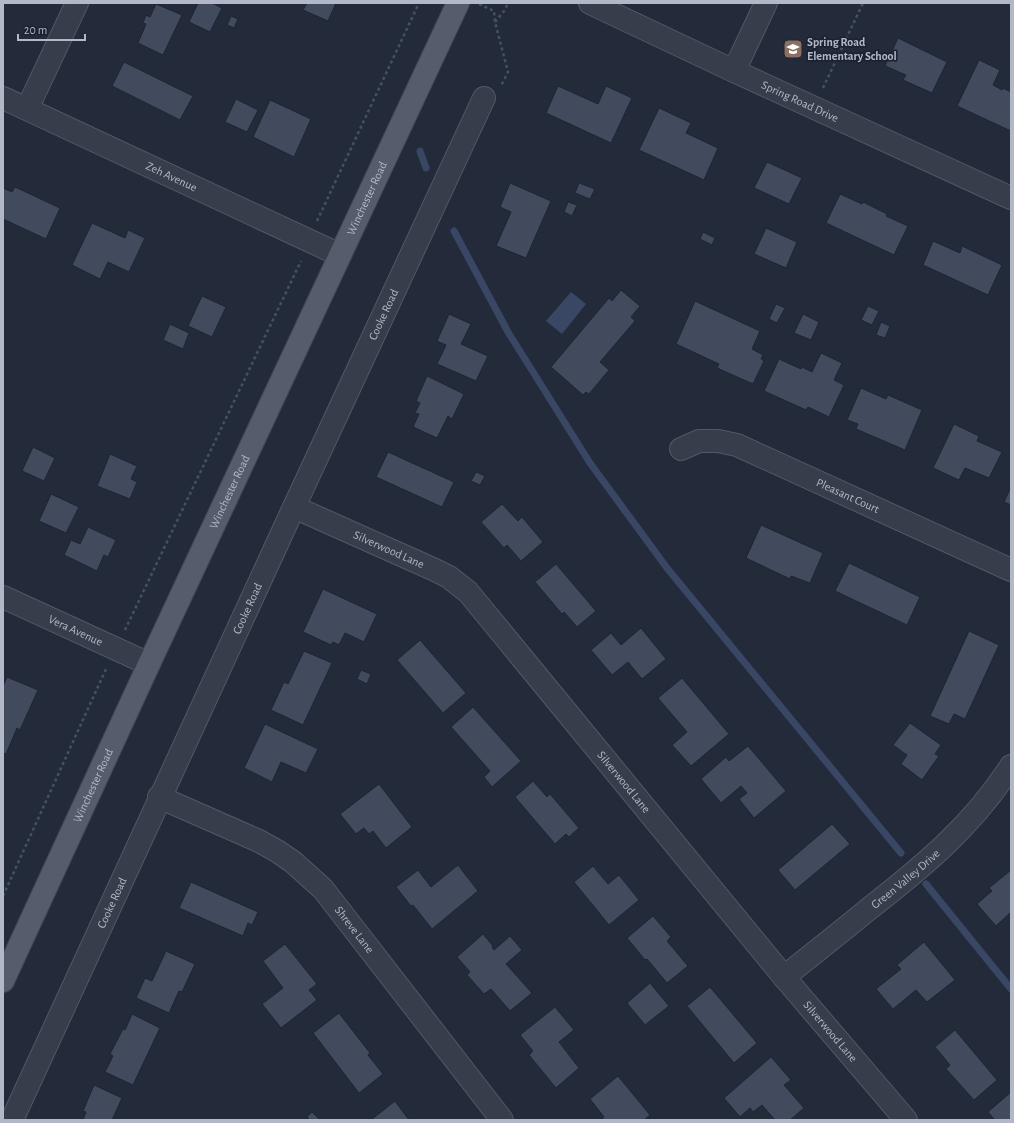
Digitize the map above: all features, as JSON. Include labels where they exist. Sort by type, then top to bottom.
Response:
[{"type":"main road","name":"Winchester Road","points":[[3,981],[149,664],[458,3]]},
{"type":"street","points":[[27,109],[77,3]]},
{"type":"street","name":"Spring Road Drive","points":[[590,3],[1011,198]]},
{"type":"street","points":[[734,71],[766,3]]},
{"type":"street","name":"Zeh Avenue","points":[[3,98],[340,255]]},
{"type":"street","name":"Cooke Road","points":[[12,1120],[159,797],[484,98]]},
{"type":"street","name":"Pleasant Court","points":[[681,449],[699,441],[718,441],[738,445],[1011,570]]},
{"type":"street","name":"Silverwood Lane","points":[[294,507],[435,570],[449,577],[468,592],[784,977],[906,1120]]},
{"type":"street","name":"Vera Avenue","points":[[3,597],[149,664]]},
{"type":"street","name":"Green Valley Drive","points":[[784,977],[927,863],[959,833],[985,802],[1011,766]]},
{"type":"street","name":"Shreve Lane","points":[[159,797],[259,841],[293,862],[309,875],[328,895],[502,1120]]},
{"type":"path","points":[[3,896],[116,649],[269,329],[302,258],[308,240],[419,3]]},
{"type":"path","points":[[477,3],[494,11],[495,22],[508,72],[497,94],[484,98]]},
{"type":"path","points":[[495,22],[506,10],[508,3]]},
{"type":"path","points":[[820,94],[864,3]]},
{"type":"water","points":[[571,292],[586,304],[562,334],[546,321]]},
{"type":"building","points":[[198,3],[212,3],[222,8],[210,32],[189,22]]},
{"type":"building","points":[[307,3],[336,3],[328,21],[303,10]]},
{"type":"building","points":[[156,4],[182,15],[163,55],[138,43],[146,24],[143,23],[146,15],[150,17]]},
{"type":"building","points":[[231,16],[238,19],[234,28],[227,25]]},
{"type":"building","points":[[898,38],[947,62],[932,93],[903,80],[906,75],[885,66]]},
{"type":"building","points":[[979,60],[1000,70],[993,85],[1002,90],[1003,88],[1011,92],[1011,131],[957,106]]},
{"type":"building","points":[[124,62],[193,96],[180,120],[112,86]]},
{"type":"building","points":[[558,86],[598,104],[606,86],[632,98],[611,143],[546,113]]},
{"type":"building","points":[[236,99],[258,110],[247,132],[225,122]]},
{"type":"building","points":[[270,100],[311,119],[294,157],[253,137]]},
{"type":"building","points":[[659,108],[691,123],[686,133],[718,148],[704,180],[639,150]]},
{"type":"building","points":[[767,162],[802,178],[789,204],[754,188]]},
{"type":"building","points":[[510,183],[551,201],[526,258],[496,246],[511,212],[500,207]]},
{"type":"building","points":[[579,183],[595,189],[590,199],[575,193]]},
{"type":"building","points":[[15,187],[60,208],[46,239],[3,219],[3,188],[12,192]]},
{"type":"building","points":[[840,194],[862,204],[863,202],[887,214],[886,216],[908,226],[894,255],[826,223]]},
{"type":"building","points":[[568,202],[577,205],[572,216],[564,212]]},
{"type":"building","points":[[92,223],[125,238],[128,230],[145,238],[129,272],[108,262],[100,279],[72,265]]},
{"type":"building","points":[[766,228],[797,242],[786,268],[754,254]]},
{"type":"building","points":[[703,232],[715,238],[712,245],[700,239]]},
{"type":"building","points":[[933,241],[960,253],[962,246],[1002,265],[988,295],[923,265]]},
{"type":"building","points":[[621,290],[640,306],[631,317],[635,321],[600,362],[609,370],[589,394],[586,392],[583,395],[551,367],[609,298],[612,301]]},
{"type":"building","points":[[202,296],[226,307],[212,337],[188,326]]},
{"type":"building","points":[[695,301],[760,331],[752,349],[763,355],[761,359],[764,361],[753,384],[717,368],[719,364],[676,344]]},
{"type":"building","points":[[776,304],[785,308],[777,323],[769,319]]},
{"type":"building","points":[[868,306],[879,311],[872,325],[861,320]]},
{"type":"building","points":[[449,314],[471,324],[461,344],[488,356],[476,381],[437,364],[446,345],[437,341]]},
{"type":"building","points":[[803,314],[819,322],[811,340],[794,333]]},
{"type":"building","points":[[881,322],[890,326],[885,338],[876,335]]},
{"type":"building","points":[[170,324],[189,333],[183,349],[163,340]]},
{"type":"building","points":[[821,353],[842,363],[834,380],[844,385],[829,417],[808,407],[806,410],[764,391],[779,359],[801,369],[802,367],[812,372]]},
{"type":"building","points":[[427,376],[464,394],[452,419],[448,416],[437,438],[413,427],[419,414],[415,413],[420,403],[416,401]]},
{"type":"building","points":[[861,388],[886,399],[888,395],[922,410],[905,450],[856,429],[858,424],[847,420]]},
{"type":"building","points":[[954,424],[979,436],[977,441],[1002,452],[989,478],[965,468],[959,480],[933,468]]},
{"type":"building","points":[[33,447],[55,458],[44,481],[22,471]]},
{"type":"building","points":[[388,452],[454,482],[442,507],[376,477]]},
{"type":"building","points":[[110,454],[137,466],[131,479],[137,482],[130,499],[97,486]]},
{"type":"building","points":[[476,472],[485,476],[480,485],[471,481]]},
{"type":"building","points":[[1011,487],[1011,505],[1004,502]]},
{"type":"building","points":[[51,494],[79,507],[66,533],[39,521]]},
{"type":"building","points":[[502,504],[518,521],[522,517],[543,542],[521,561],[507,545],[504,548],[481,522]]},
{"type":"building","points":[[761,525],[823,553],[810,583],[791,576],[790,579],[746,558]]},
{"type":"building","points":[[88,527],[116,540],[108,557],[104,555],[97,571],[64,555],[71,540],[80,544]]},
{"type":"building","points":[[849,563],[920,597],[907,625],[835,591]]},
{"type":"building","points":[[556,564],[596,611],[577,627],[564,612],[562,614],[535,582]]},
{"type":"building","points":[[323,589],[377,614],[364,642],[345,633],[339,645],[333,642],[331,645],[303,632]]},
{"type":"building","points":[[641,628],[666,659],[642,679],[628,662],[612,675],[591,650],[611,633],[621,645]]},
{"type":"building","points":[[969,631],[999,645],[965,719],[954,714],[949,724],[930,716]]},
{"type":"building","points":[[420,640],[466,693],[443,713],[397,660]]},
{"type":"building","points":[[304,651],[332,663],[303,725],[271,710],[284,682],[288,684]]},
{"type":"building","points":[[361,670],[371,674],[367,684],[357,679]]},
{"type":"building","points":[[7,677],[38,690],[20,730],[17,728],[6,754],[3,753],[3,686]]},
{"type":"building","points":[[682,678],[729,734],[691,766],[672,745],[687,732],[658,698]]},
{"type":"building","points":[[473,707],[521,761],[492,787],[484,777],[490,771],[451,727]]},
{"type":"building","points":[[910,723],[941,745],[935,754],[939,756],[922,780],[901,764],[907,755],[893,745]]},
{"type":"building","points":[[265,724],[318,749],[306,773],[281,762],[272,782],[244,768]]},
{"type":"building","points":[[748,746],[786,791],[754,818],[739,799],[747,793],[741,786],[721,803],[701,779],[726,757],[729,761]]},
{"type":"building","points":[[533,781],[547,797],[550,794],[579,828],[569,837],[566,834],[555,844],[515,797]]},
{"type":"building","points":[[379,784],[412,827],[386,848],[373,831],[369,834],[364,828],[356,834],[340,814]]},
{"type":"building","points":[[832,824],[850,844],[795,890],[778,870]]},
{"type":"building","points":[[458,865],[478,891],[432,929],[396,887],[418,870],[431,887]]},
{"type":"building","points":[[593,866],[608,884],[619,875],[639,900],[609,925],[574,882]]},
{"type":"building","points":[[1011,870],[1011,912],[996,926],[977,904],[992,891],[989,888]]},
{"type":"building","points":[[191,882],[258,912],[252,925],[248,923],[243,936],[179,908]]},
{"type":"building","points":[[653,916],[671,937],[667,941],[688,966],[667,983],[627,938]]},
{"type":"building","points":[[483,934],[493,946],[492,947],[494,950],[510,936],[522,950],[506,964],[532,993],[510,1011],[491,989],[484,994],[467,975],[470,972],[457,957]]},
{"type":"building","points":[[924,942],[955,980],[927,1002],[916,990],[893,1009],[876,989],[901,969],[897,965]]},
{"type":"building","points":[[285,944],[317,984],[309,990],[317,1000],[281,1028],[262,1004],[283,988],[263,961]]},
{"type":"building","points":[[166,951],[195,964],[182,992],[179,991],[169,1013],[136,998],[145,978],[152,981]]},
{"type":"building","points":[[650,983],[669,1006],[645,1025],[627,1003]]},
{"type":"building","points":[[710,987],[757,1043],[734,1063],[687,1006]]},
{"type":"building","points":[[555,1007],[574,1030],[559,1042],[579,1068],[556,1088],[529,1055],[533,1051],[520,1035]]},
{"type":"building","points":[[339,1013],[370,1053],[368,1055],[383,1074],[359,1093],[313,1033]]},
{"type":"building","points":[[132,1014],[160,1028],[133,1085],[105,1072],[113,1056],[110,1054],[123,1029],[125,1030]]},
{"type":"building","points":[[955,1030],[997,1080],[974,1100],[946,1069],[950,1065],[935,1047]]},
{"type":"building","points":[[771,1057],[791,1080],[784,1085],[804,1108],[790,1120],[775,1120],[762,1105],[753,1112],[750,1108],[740,1117],[724,1098]]},
{"type":"building","points":[[618,1076],[650,1115],[644,1120],[601,1120],[604,1117],[590,1099]]},
{"type":"building","points":[[94,1085],[122,1098],[112,1120],[83,1120],[86,1112],[83,1111]]},
{"type":"building","points":[[1011,1092],[1011,1120],[995,1120],[988,1112]]},
{"type":"building","points":[[395,1101],[409,1120],[371,1120]]},
{"type":"building","points":[[312,1112],[319,1119],[318,1120],[310,1120],[307,1117]]},
{"type":"waterway","points":[[420,151],[426,168]]},
{"type":"waterway","points":[[454,231],[508,332],[590,463],[667,568],[901,853]]},
{"type":"waterway","points":[[926,884],[1011,989]]},
{"type":"place","name":"Spring Road Elementary School","points":[[793,49]]}]
